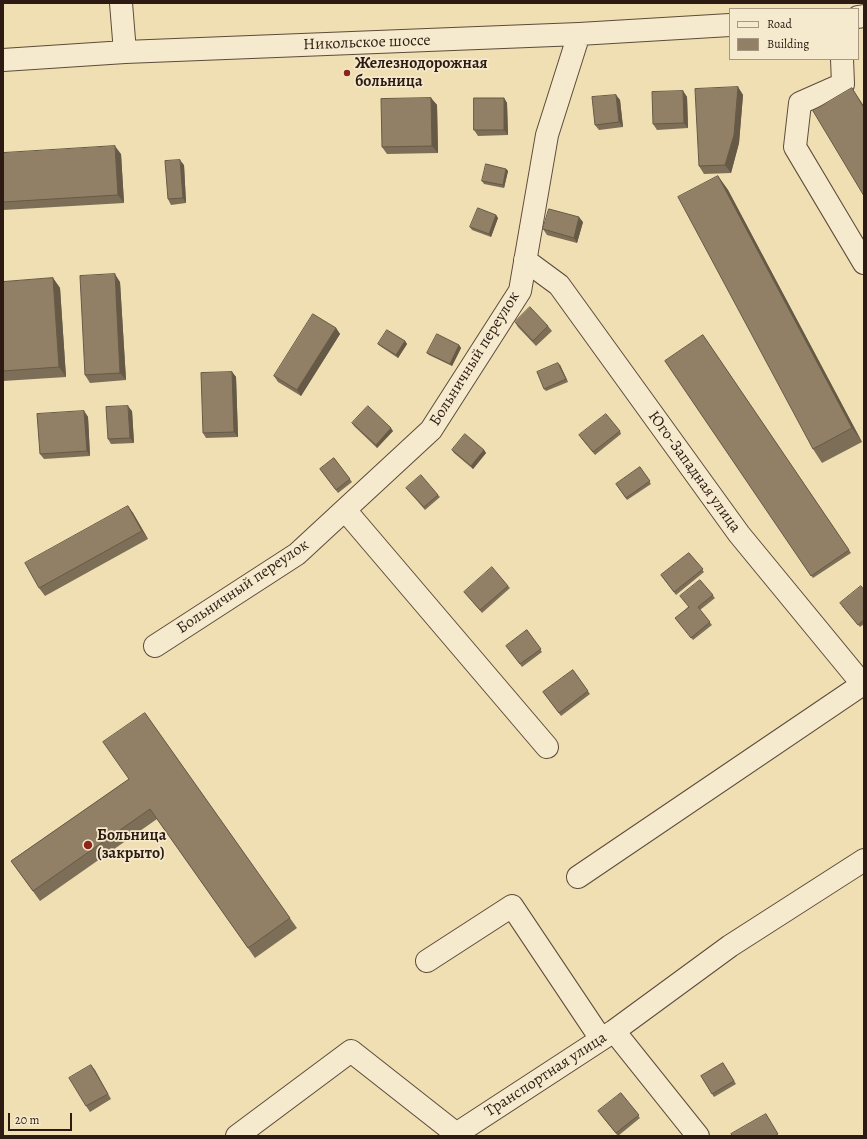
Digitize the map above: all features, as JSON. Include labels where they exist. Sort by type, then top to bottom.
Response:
[{"type":"street","points":[[121,3],[125,52]]},
{"type":"street","name":"Никольское шоссе","points":[[3,60],[125,52],[579,34],[729,24]]},
{"type":"street","name":"Больничный переулок","points":[[155,646],[298,554],[432,430],[520,290],[547,135],[579,34]]},
{"type":"street","points":[[842,60],[843,84],[800,103],[795,147],[864,263]]},
{"type":"street","name":"Юго-Западная улица","points":[[526,260],[560,284],[739,534],[863,685]]},
{"type":"street","points":[[345,510],[546,747]]},
{"type":"street","points":[[578,877],[863,685]]},
{"type":"street","name":"Транспортная улица","points":[[237,1136],[350,1051],[458,1135],[607,1035],[730,946],[864,860]]},
{"type":"street","points":[[427,961],[512,906],[607,1035],[698,1136]]},
{"type":"building","points":[[738,87],[734,135],[725,165],[699,166],[695,89]]},
{"type":"building","points":[[852,88],[864,108],[864,196],[813,111]]},
{"type":"building","points":[[683,91],[684,123],[653,124],[652,92]]},
{"type":"building","points":[[616,95],[619,122],[595,125],[592,97]]},
{"type":"building","points":[[431,98],[432,146],[382,147],[381,99]]},
{"type":"building","points":[[474,98],[504,98],[504,130],[474,130]]},
{"type":"building","points":[[115,146],[118,195],[3,202],[3,153]]},
{"type":"building","points":[[180,160],[183,198],[168,199],[165,161]]},
{"type":"building","points":[[486,164],[506,169],[503,185],[482,181]]},
{"type":"building","points":[[718,176],[852,428],[813,449],[678,197]]},
{"type":"building","points":[[478,208],[496,215],[489,234],[470,227]]},
{"type":"building","points":[[549,209],[579,217],[574,238],[543,229]]},
{"type":"building","points":[[115,274],[120,373],[85,375],[80,276]]},
{"type":"building","points":[[53,278],[59,367],[3,371],[3,282]]},
{"type":"building","points":[[530,307],[548,326],[533,341],[515,322]]},
{"type":"building","points":[[313,314],[336,328],[297,390],[274,376]]},
{"type":"building","points":[[387,330],[405,341],[396,355],[378,344]]},
{"type":"building","points":[[437,334],[459,345],[450,364],[427,353]]},
{"type":"building","points":[[703,335],[849,550],[811,576],[665,361]]},
{"type":"building","points":[[558,363],[566,379],[544,389],[537,372]]},
{"type":"building","points":[[232,372],[234,432],[203,433],[201,373]]},
{"type":"building","points":[[128,406],[130,438],[108,439],[106,407]]},
{"type":"building","points":[[368,406],[391,428],[376,445],[352,423]]},
{"type":"building","points":[[84,411],[87,451],[40,454],[37,414]]},
{"type":"building","points":[[606,414],[620,431],[593,452],[579,435]]},
{"type":"building","points":[[465,434],[484,450],[471,466],[452,450]]},
{"type":"building","points":[[334,458],[350,479],[336,490],[320,469]]},
{"type":"building","points":[[640,467],[650,481],[626,498],[616,484]]},
{"type":"building","points":[[421,475],[438,495],[424,507],[406,488]]},
{"type":"building","points":[[128,506],[142,531],[39,588],[25,563]]},
{"type":"building","points":[[689,553],[703,569],[674,592],[661,575]]},
{"type":"building","points":[[492,567],[508,586],[480,610],[464,592]]},
{"type":"building","points":[[700,580],[713,595],[698,607],[710,622],[691,638],[675,618],[689,607],[680,596]]},
{"type":"building","points":[[861,586],[864,590],[864,620],[858,625],[840,603]]},
{"type":"building","points":[[527,630],[541,649],[520,664],[506,646]]},
{"type":"building","points":[[573,670],[588,691],[559,713],[543,692]]},
{"type":"building","name":"Больница (закрыто)","points":[[145,713],[290,918],[248,948],[150,809],[33,891],[11,861],[129,779],[103,742]]},
{"type":"building","points":[[723,1063],[734,1081],[712,1094],[701,1076]]},
{"type":"building","points":[[91,1065],[108,1094],[86,1106],[69,1078]]},
{"type":"building","points":[[621,1093],[639,1115],[616,1133],[598,1111]]},
{"type":"building","points":[[766,1114],[778,1134],[775,1136],[733,1136],[731,1134]]},
{"type":"place","name":"Железнодорожная больница","points":[[347,73]]},
{"type":"place","name":"Больница (закрыто)","points":[[88,845]]}]
